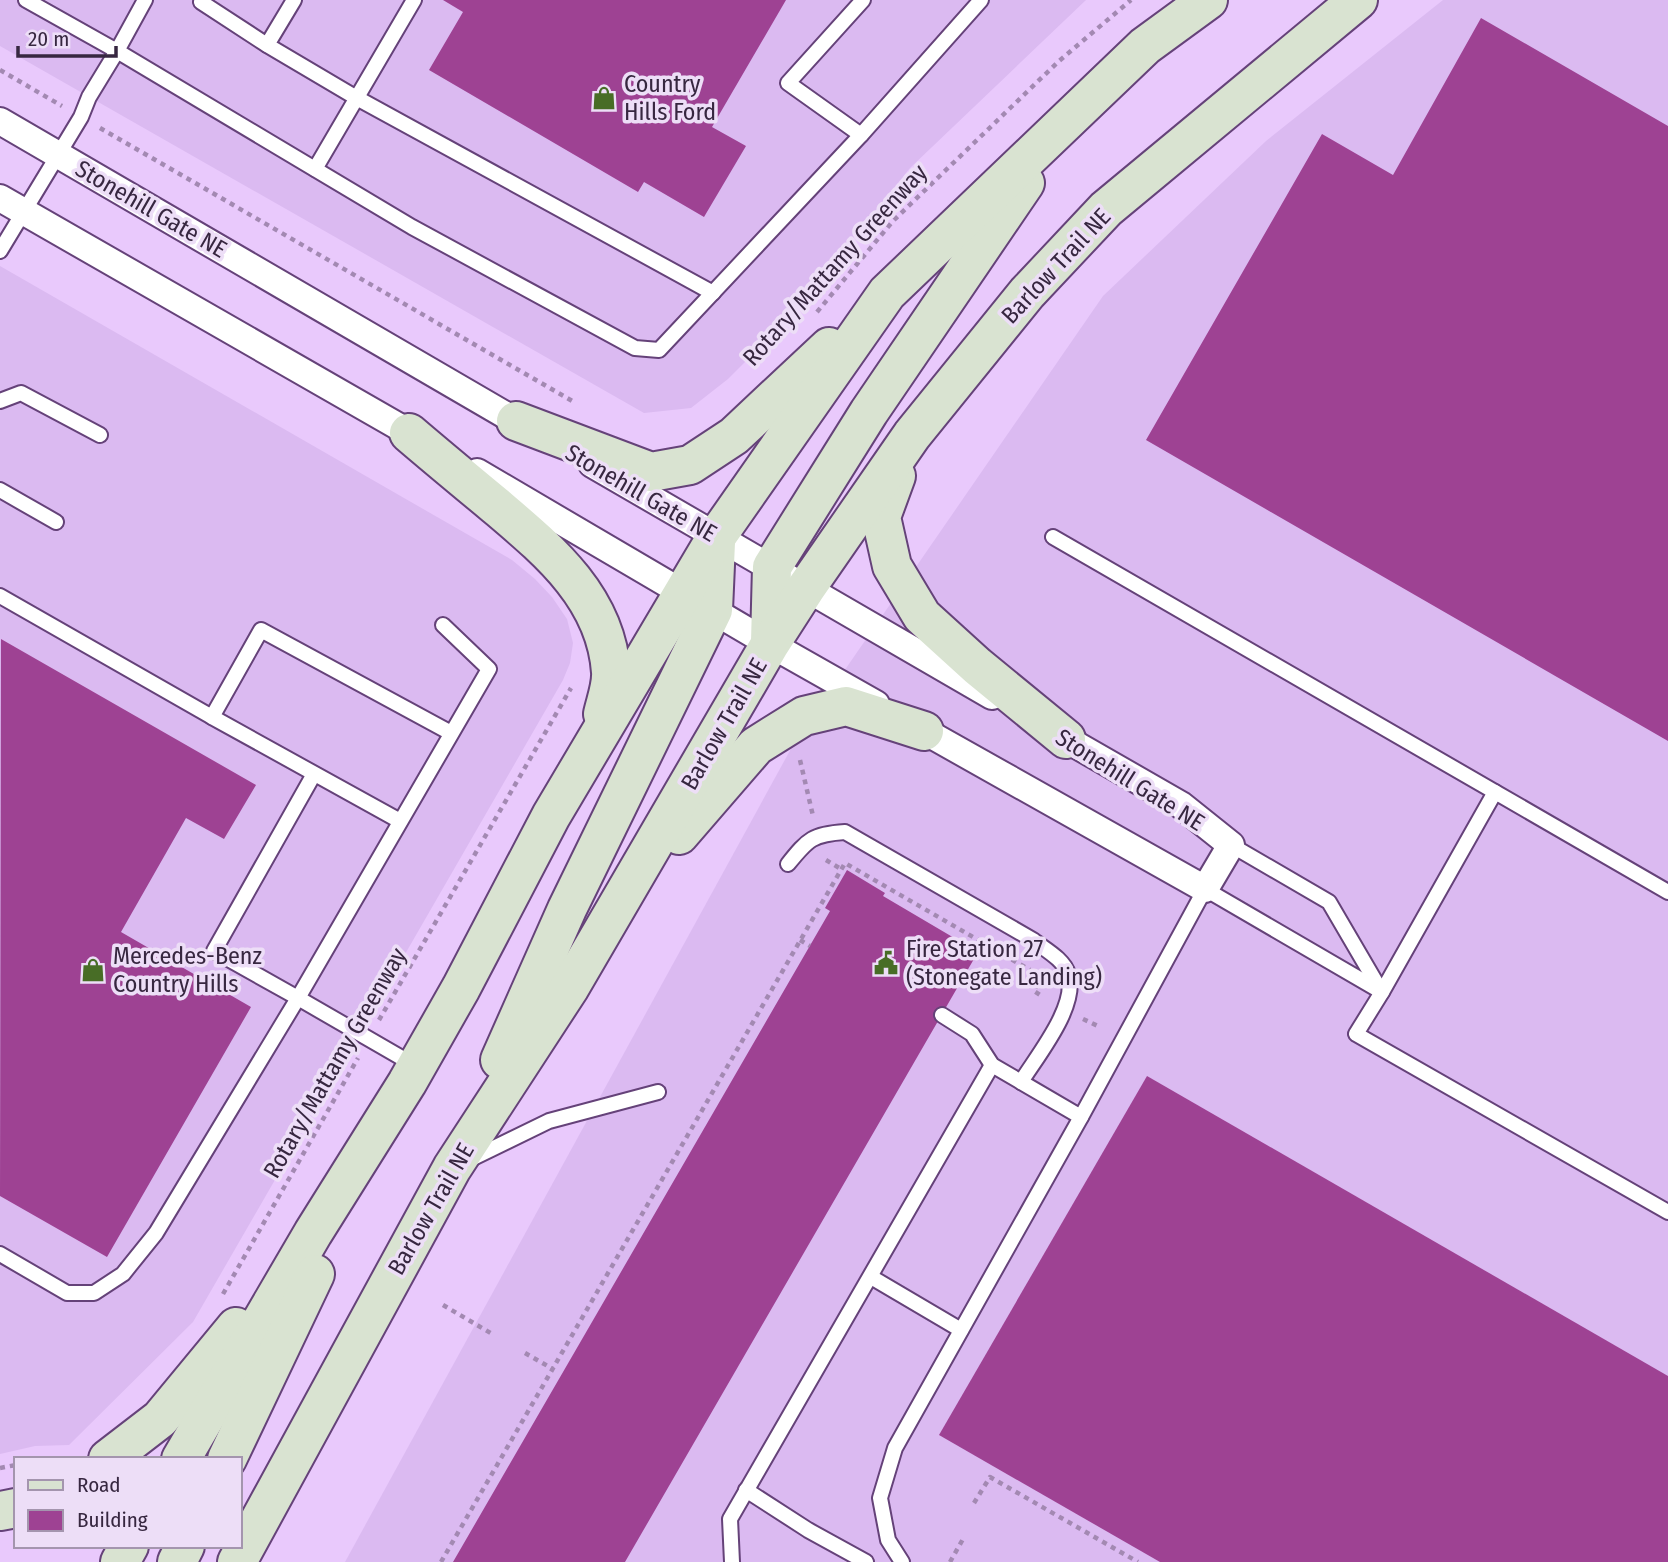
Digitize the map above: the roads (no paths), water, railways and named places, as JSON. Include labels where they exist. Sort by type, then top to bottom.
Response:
[{"type":"main road","name":"Barlow Trail NE","points":[[237,1562],[452,1168],[570,987],[770,644],[912,435],[1027,293],[1106,209],[1358,0]]},
{"type":"main road","points":[[516,421],[651,472],[690,465],[734,436],[1145,46],[1190,9]]},
{"type":"main road","points":[[770,644],[772,567],[934,313],[1071,117]]},
{"type":"main road","points":[[452,1168],[699,601],[717,536],[887,293]]},
{"type":"main road","points":[[409,433],[530,535],[569,572],[597,615],[604,633],[611,674],[597,740]]},
{"type":"main road","points":[[912,435],[881,517],[892,566],[922,616],[1066,739]]},
{"type":"main road","points":[[182,1457],[313,1233],[412,1074],[461,988],[551,816],[597,740],[699,601]]},
{"type":"main road","points":[[620,902],[756,746],[804,716],[846,706],[924,731]]},
{"type":"main road","points":[[228,1457],[412,1074]]},
{"type":"main road","points":[[111,1457],[160,1419],[313,1233]]},
{"type":"main road","points":[[251,1562],[291,1463]]},
{"type":"street","name":"Stonehill Gate NE","points":[[0,121],[1181,805],[1231,845],[1205,889]]},
{"type":"street","points":[[11,205],[770,644],[1205,889]]},
{"type":"lane","points":[[26,0],[117,51],[412,227],[635,348],[659,350],[860,135],[981,0]]},
{"type":"lane","points":[[0,251],[11,205],[57,155],[82,117],[89,97],[145,0]]},
{"type":"lane","points":[[267,45],[294,0]]},
{"type":"lane","points":[[315,169],[414,0]]},
{"type":"lane","points":[[860,135],[788,83],[863,0]]},
{"type":"lane","points":[[200,1],[267,45],[355,97],[713,293]]},
{"type":"lane","points":[[0,401],[21,393],[100,435]]},
{"type":"lane","points":[[0,490],[56,522]]},
{"type":"lane","points":[[1053,537],[1668,892]]},
{"type":"lane","points":[[0,596],[400,821]]},
{"type":"lane","points":[[0,1254],[67,1293],[94,1293],[123,1274],[156,1233],[298,998],[489,669],[443,625]]},
{"type":"lane","points":[[212,717],[261,630],[451,733]]},
{"type":"lane","points":[[314,774],[214,951],[369,1039],[412,1074]]},
{"type":"lane","points":[[1495,792],[1356,1034],[1668,1212]]},
{"type":"lane","points":[[788,864],[804,844],[822,834],[845,832],[1033,940],[1054,956],[1068,973],[1070,994],[1062,1016],[1021,1082]]},
{"type":"lane","points":[[1231,845],[1329,902],[1382,992]]},
{"type":"lane","points":[[902,1562],[888,1540],[880,1498],[895,1448],[1081,1118],[1205,889],[1382,992]]},
{"type":"lane","points":[[942,1016],[972,1034],[992,1065],[1081,1118]]},
{"type":"lane","points":[[732,1562],[730,1519],[992,1065]]},
{"type":"lane","points":[[452,1168],[549,1121],[658,1092]]},
{"type":"lane","points":[[871,1277],[961,1330]]},
{"type":"lane","points":[[746,1490],[808,1530],[866,1562]]},
{"type":"place","name":"Country Hills Ford","points":[[604,98]]},
{"type":"place","name":"Fire Station 27 (Stonegate Landing)","points":[[886,963]]},
{"type":"place","name":"Mercedes-Benz Country Hills","points":[[93,970]]}]
